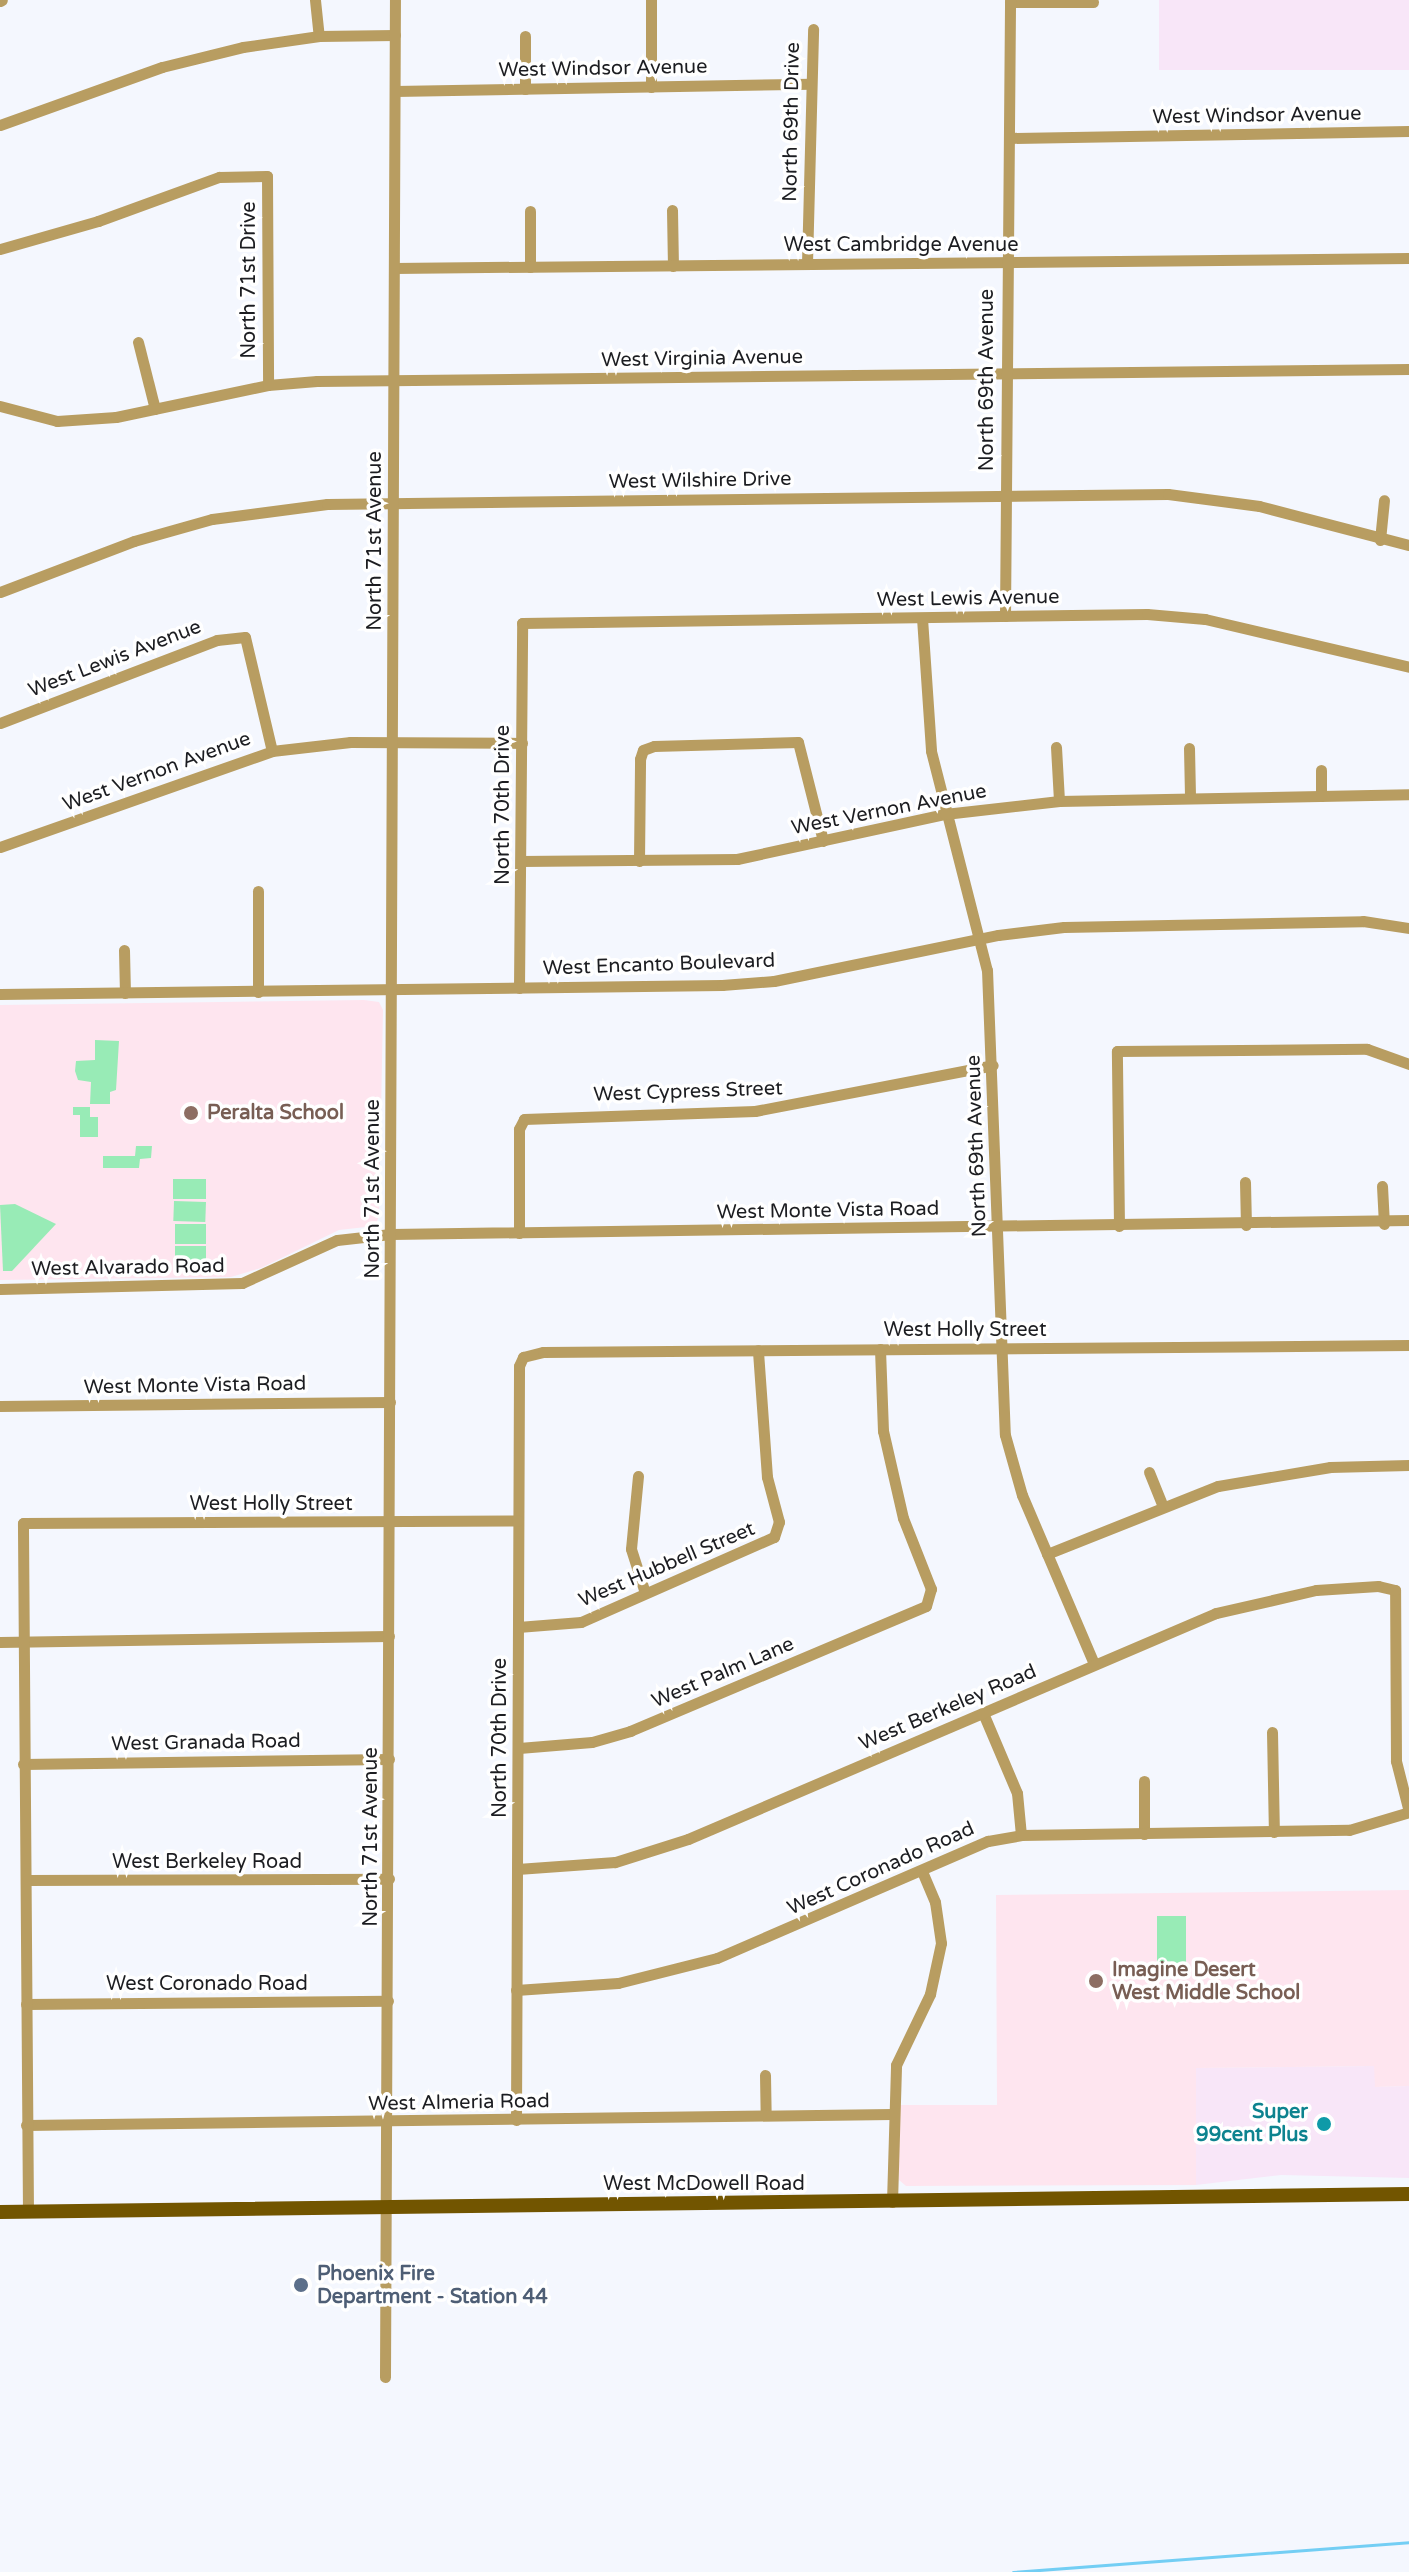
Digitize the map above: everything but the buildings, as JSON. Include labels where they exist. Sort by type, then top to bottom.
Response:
[{"type":"main road","name":"West McDowell Road","points":[[0,2212],[1409,2194]]},
{"type":"street","points":[[315,0],[319,36]]},
{"type":"street","name":"North 71st Avenue","points":[[385,2377],[395,0]]},
{"type":"street","points":[[651,0],[651,87]]},
{"type":"street","points":[[1010,1],[1093,2]]},
{"type":"street","name":"North 69th Avenue","points":[[1005,616],[1003,374],[1010,1]]},
{"type":"street","name":"North 69th Drive","points":[[807,263],[813,29]]},
{"type":"street","points":[[0,125],[162,67],[243,47],[319,36],[395,35]]},
{"type":"street","points":[[525,36],[525,89]]},
{"type":"street","name":"West Windsor Avenue","points":[[395,91],[811,84]]},
{"type":"street","name":"West Windsor Avenue","points":[[1009,138],[1409,131]]},
{"type":"street","name":"North 71st Drive","points":[[0,249],[98,221],[219,177],[267,176],[268,385]]},
{"type":"street","points":[[672,210],[673,266]]},
{"type":"street","points":[[530,211],[530,267]]},
{"type":"street","name":"West Cambridge Avenue","points":[[394,268],[1409,258]]},
{"type":"street","points":[[138,342],[155,409]]},
{"type":"street","name":"West Virginia Avenue","points":[[0,406],[57,421],[155,409],[268,385],[394,380],[1409,369]]},
{"type":"street","name":"West Wilshire Drive","points":[[0,592],[134,541],[212,519],[273,508],[393,502],[1209,497],[1409,545]]},
{"type":"street","points":[[1380,540],[1384,500]]},
{"type":"street","name":"West Lewis Avenue","points":[[522,623],[1147,614],[1205,619],[1409,667]]},
{"type":"street","name":"North 69th Avenue","points":[[922,618],[931,751],[945,814],[981,938],[993,1065],[1005,1435],[1047,1554],[1094,1664]]},
{"type":"street","name":"North 70th Drive","points":[[519,988],[522,623]]},
{"type":"street","name":"West Lewis Avenue","points":[[0,723],[217,640],[245,637],[272,751]]},
{"type":"street","name":"West Vernon Avenue","points":[[0,847],[272,751],[393,742],[522,743]]},
{"type":"street","points":[[639,861],[643,750],[798,742],[823,841]]},
{"type":"street","points":[[1056,747],[1059,801]]},
{"type":"street","points":[[1189,748],[1190,796]]},
{"type":"street","points":[[1321,770],[1321,796]]},
{"type":"street","name":"West Vernon Avenue","points":[[521,861],[737,859],[945,814],[1059,801],[1409,794]]},
{"type":"street","points":[[258,891],[258,992]]},
{"type":"street","name":"West Encanto Boulevard","points":[[0,994],[519,988],[774,981],[981,938],[1126,924],[1363,921],[1409,928]]},
{"type":"street","points":[[124,950],[125,993]]},
{"type":"street","points":[[1119,1226],[1117,1051],[1367,1049],[1409,1064]]},
{"type":"street","name":"West Cypress Street","points":[[519,1233],[519,1129],[524,1119],[755,1111],[993,1065]]},
{"type":"street","points":[[1245,1182],[1246,1225]]},
{"type":"street","points":[[1382,1186],[1384,1224]]},
{"type":"street","name":"West Monte Vista Road","points":[[391,1234],[1384,1224],[1409,1220]]},
{"type":"street","name":"West Alvarado Road","points":[[0,1289],[242,1283],[337,1240],[391,1234]]},
{"type":"street","name":"West Holly Street","points":[[523,1357],[530,1353],[1409,1345]]},
{"type":"street","name":"West Palm Lane","points":[[519,1748],[592,1742],[630,1731],[920,1610],[931,1600],[889,1461],[880,1349]]},
{"type":"street","name":"West Hubbell Street","points":[[518,1627],[581,1622],[766,1542],[778,1532],[761,1429],[758,1350]]},
{"type":"street","name":"North 70th Drive","points":[[516,2120],[519,1366],[523,1357]]},
{"type":"street","name":"West Monte Vista Road","points":[[0,1406],[390,1402]]},
{"type":"street","points":[[1047,1554],[1162,1504],[1269,1475],[1330,1467],[1409,1465]]},
{"type":"street","points":[[1149,1472],[1162,1504]]},
{"type":"street","points":[[638,1476],[631,1549],[645,1593]]},
{"type":"street","name":"West Holly Street","points":[[23,1642],[23,1523],[518,1520]]},
{"type":"street","name":"West Berkeley Road","points":[[517,1869],[588,1866],[648,1853],[1094,1664],[1263,1599],[1347,1587],[1395,1590],[1396,1761],[1409,1812]]},
{"type":"street","points":[[0,1642],[389,1636]]},
{"type":"street","points":[[23,1642],[28,2212]]},
{"type":"street","points":[[983,1713],[1017,1793],[1021,1835]]},
{"type":"street","points":[[1272,1732],[1274,1832]]},
{"type":"street","name":"West Granada Road","points":[[23,1764],[389,1759]]},
{"type":"street","points":[[1144,1781],[1144,1834]]},
{"type":"street","name":"West Coronado Road","points":[[516,1990],[618,1983],[691,1966],[988,1841],[1021,1835],[1349,1830],[1409,1812]]},
{"type":"street","points":[[892,2202],[892,2114],[896,2065],[939,1962],[939,1920],[922,1871]]},
{"type":"street","name":"West Berkeley Road","points":[[26,1880],[389,1879]]},
{"type":"street","name":"West Coronado Road","points":[[26,2004],[388,2001]]},
{"type":"street","points":[[765,2075],[766,2114]]},
{"type":"street","name":"West Almeria Road","points":[[26,2125],[892,2114]]},
{"type":"shaded area","points":[[1159,0],[1409,0],[1409,70],[1159,70]]},
{"type":"shaded area","name":"Peralta School","points":[[379,1002],[383,1010],[379,1216],[375,1226],[339,1230],[261,1268],[231,1277],[0,1280],[0,1005]]},
{"type":"shaded area","name":"Imagine Desert West Middle School","points":[[1409,1890],[1409,2086],[1375,2087],[1374,2066],[1196,2068],[1196,2185],[906,2186],[899,2180],[899,2105],[997,2105],[996,1895]]},
{"type":"shaded area","points":[[1375,2066],[1375,2087],[1409,2086],[1409,2178],[1281,2175],[1196,2185],[1196,2068]]},
{"type":"green space","points":[[95,1040],[119,1041],[116,1090],[110,1092],[110,1104],[90,1104],[91,1082],[78,1080],[75,1071],[76,1061],[95,1060]]},
{"type":"green space","points":[[73,1107],[90,1107],[90,1117],[98,1117],[98,1137],[80,1137],[80,1115],[73,1115]]},
{"type":"green space","points":[[136,1146],[152,1146],[151,1158],[140,1159],[139,1168],[103,1168],[103,1156],[135,1156]]},
{"type":"green space","points":[[173,1179],[206,1179],[206,1199],[173,1199]]},
{"type":"green space","points":[[174,1201],[206,1202],[205,1222],[173,1221]]},
{"type":"green space","points":[[15,1204],[56,1224],[12,1271],[3,1271],[0,1205]]},
{"type":"green space","points":[[175,1224],[206,1224],[206,1244],[175,1244]]},
{"type":"green space","points":[[175,1246],[206,1246],[206,1266],[175,1266]]},
{"type":"green space","points":[[1157,1916],[1186,1916],[1186,1966],[1157,1966]]},
{"type":"waterway","points":[[1013,2572],[1409,2542]]},
{"type":"place","name":"Peralta School","points":[[191,1113]]},
{"type":"place","name":"Imagine Desert West Middle School","points":[[1096,1981]]},
{"type":"place","name":"Super 99cent Plus","points":[[1324,2124]]},
{"type":"place","name":"Phoenix Fire Department - Station 44","points":[[301,2285]]}]
